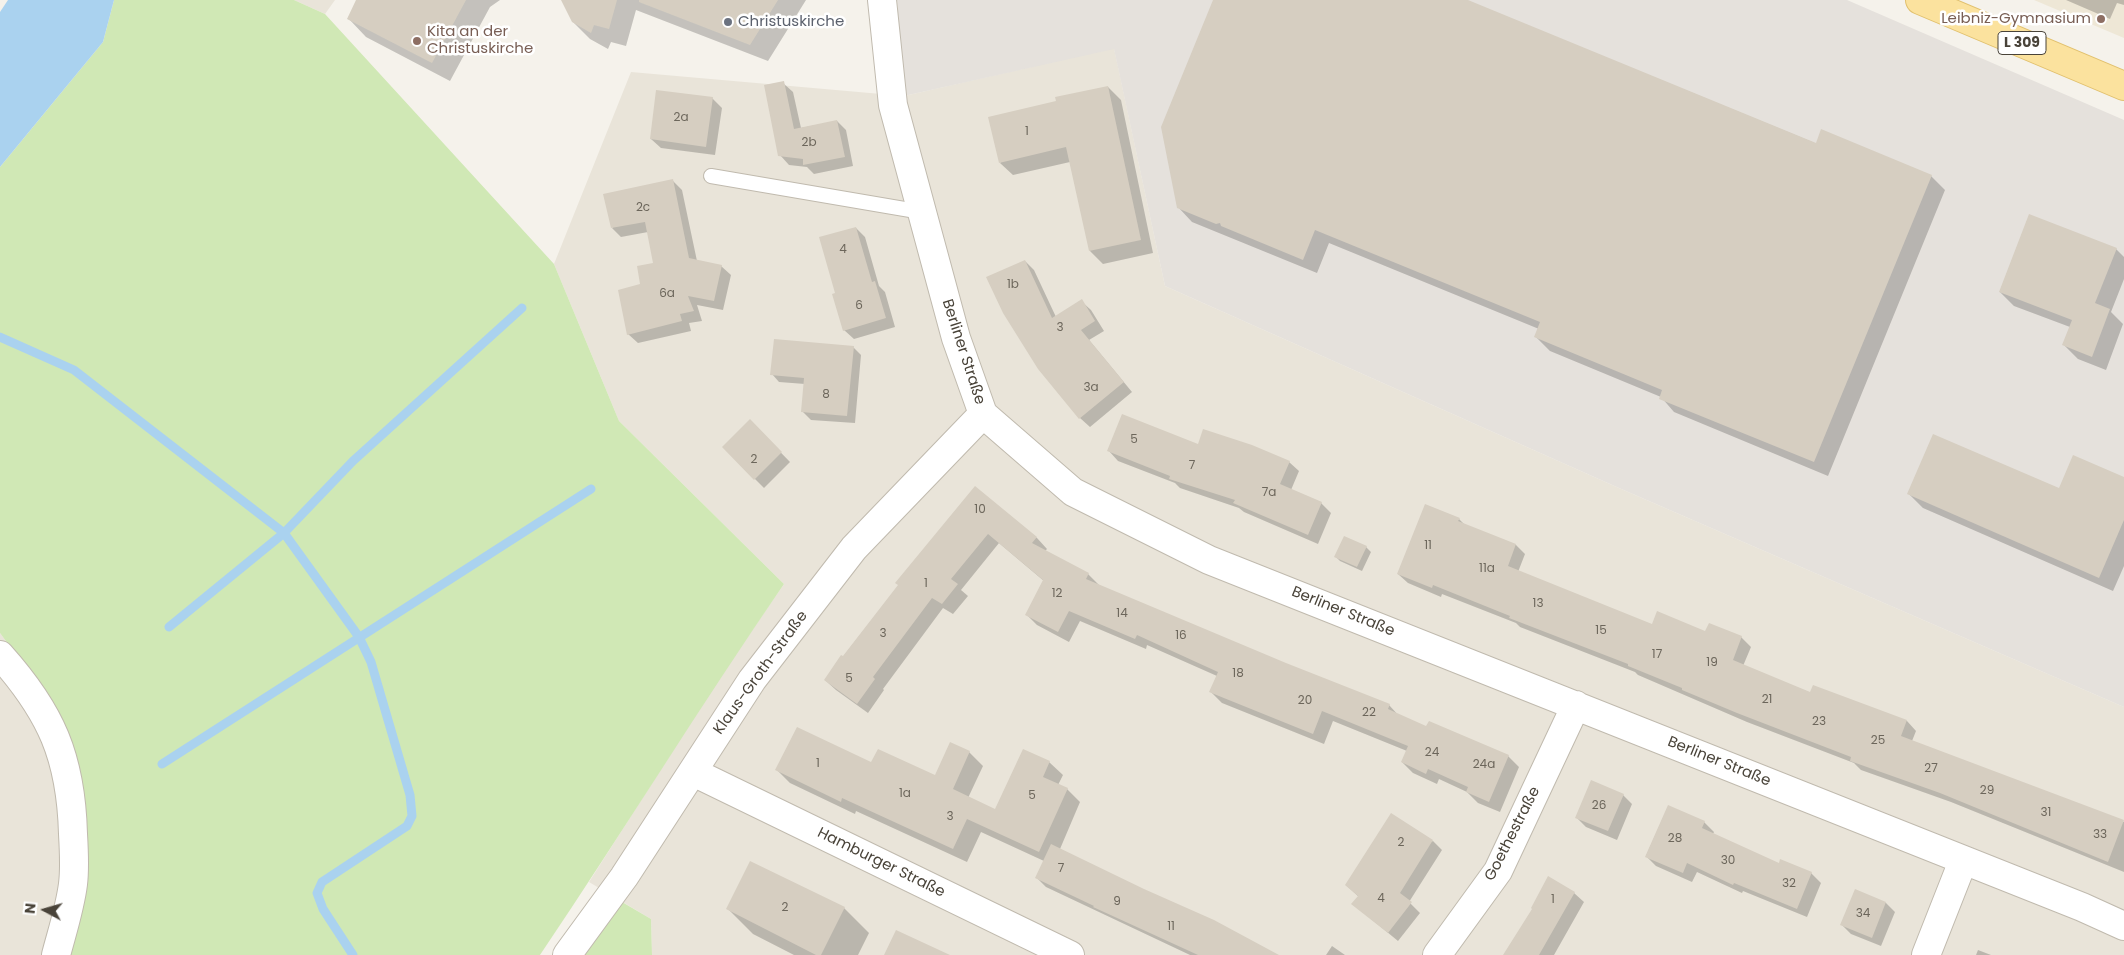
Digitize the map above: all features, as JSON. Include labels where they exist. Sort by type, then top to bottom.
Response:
[{"type":"main road","name":"L 309","points":[[1920,0],[2124,86]]},
{"type":"street","name":"Berliner Straße","points":[[882,0],[893,105],[956,338],[983,414],[1072,492],[1209,560],[2082,907],[2124,926]]},
{"type":"street","name":"Klaus-Groth-Straße","points":[[567,955],[624,877],[752,680],[854,548],[983,414]]},
{"type":"street","points":[[0,655],[17,674],[42,709],[62,751],[72,806],[73,884],[56,955]]},
{"type":"street","name":"Goethestraße","points":[[1436,955],[1498,871],[1576,705]]},
{"type":"street","name":"Hamburger Straße","points":[[693,772],[1070,955]]},
{"type":"street","points":[[1926,955],[1964,861]]},
{"type":"lane","points":[[710,176],[922,212]]},
{"type":"shaded area","points":[[294,0],[335,0],[325,14]]},
{"type":"shaded area","points":[[897,0],[1847,0],[2124,120],[2124,707],[1619,488],[1165,286],[1114,49],[904,96]]},
{"type":"shaded area","name":"Leibniz-Gymnasium","points":[[2034,0],[2124,0],[2124,38]]},
{"type":"shaded area","points":[[1114,48],[1165,286],[1619,488],[2124,707],[2124,955],[652,955],[651,919],[589,882],[721,675],[784,584],[619,421],[554,264],[631,72],[904,96]]},
{"type":"shaded area","points":[[0,633],[39,686],[68,746],[65,955],[0,955]]},
{"type":"green space","points":[[114,0],[294,0],[325,14],[554,264],[619,421],[784,584],[540,955],[65,955],[79,886],[39,686],[0,633],[0,167],[103,42]]},
{"type":"green space","points":[[622,902],[651,919],[652,955],[581,955]]},
{"type":"water","points":[[8,0],[114,0],[103,42],[0,167],[0,12]]},
{"type":"building","name":"Kita an der Christuskirche","points":[[356,0],[466,0],[432,63],[347,19]]},
{"type":"building","points":[[561,0],[617,0],[609,29],[594,25],[591,33],[572,22]]},
{"type":"building","name":"Christuskirche","points":[[639,0],[778,0],[750,45],[639,2]]},
{"type":"building","points":[[1213,0],[1468,0],[1816,143],[1821,129],[1932,175],[1814,462],[1659,399],[1662,390],[1534,337],[1540,322],[1315,230],[1303,260],[1221,226],[1220,223],[1216,224],[1177,208],[1161,127]]},
{"type":"building","points":[[784,81],[794,129],[837,120],[845,157],[803,165],[803,159],[778,156],[764,85]]},
{"type":"building","points":[[1108,86],[1141,240],[1089,251],[1066,147],[999,163],[988,117],[1056,101],[1055,97]]},
{"type":"building","points":[[656,90],[713,97],[706,147],[650,139]]},
{"type":"building","points":[[673,179],[689,258],[722,265],[714,301],[688,296],[694,311],[680,314],[682,321],[627,335],[618,290],[640,284],[637,266],[653,263],[645,222],[611,228],[603,194]]},
{"type":"building","points":[[2029,214],[2117,248],[2095,303],[2110,309],[2092,357],[2062,345],[2072,320],[1999,292]]},
{"type":"building","points":[[856,227],[872,282],[875,281],[886,318],[843,331],[832,294],[835,293],[819,237]]},
{"type":"building","points":[[1025,260],[1052,318],[1082,299],[1095,321],[1081,330],[1124,382],[1079,419],[1038,369],[1003,313],[986,277]]},
{"type":"building","points":[[774,339],[854,346],[847,416],[801,412],[804,378],[770,375]]},
{"type":"building","points":[[1122,414],[1198,444],[1203,429],[1252,445],[1290,461],[1280,484],[1322,502],[1308,535],[1233,503],[1235,500],[1169,479],[1170,476],[1107,451]]},
{"type":"building","points":[[750,419],[782,452],[754,480],[722,447]]},
{"type":"building","points":[[1933,434],[2059,488],[2073,455],[2124,477],[2124,520],[2099,578],[1907,494]]},
{"type":"building","points":[[975,486],[1037,537],[1032,543],[1089,573],[1086,579],[1286,663],[1390,704],[1388,709],[1426,726],[1429,721],[1509,755],[1489,802],[1466,792],[1468,787],[1428,769],[1426,774],[1401,762],[1408,746],[1322,711],[1313,734],[1209,692],[1218,672],[1137,635],[1135,639],[1069,611],[1058,632],[1025,615],[1043,580],[988,534],[951,579],[958,584],[942,604],[932,598],[873,677],[875,679],[857,704],[824,680],[841,655],[843,656],[898,585],[895,583]]},
{"type":"building","points":[[1425,504],[1460,518],[1458,521],[1516,544],[1508,566],[1652,624],[1657,611],[1705,631],[1709,623],[1742,636],[1733,660],[1810,692],[1813,685],[1907,720],[1901,736],[2124,820],[2108,862],[1940,793],[1850,761],[1851,757],[1737,713],[1628,666],[1628,664],[1509,618],[1510,616],[1433,585],[1432,588],[1397,574]]},
{"type":"building","points":[[1344,536],[1367,546],[1357,567],[1334,557]]},
{"type":"building","points":[[797,727],[871,762],[878,749],[935,775],[950,742],[970,751],[953,789],[995,809],[1023,749],[1050,761],[1043,777],[1068,788],[1039,852],[967,819],[953,849],[842,798],[841,802],[775,770]]},
{"type":"building","points":[[1591,780],[1624,794],[1608,831],[1575,818]]},
{"type":"building","points":[[1668,805],[1705,821],[1702,828],[1779,863],[1780,859],[1812,872],[1797,909],[1734,883],[1733,885],[1687,863],[1683,873],[1645,857]]},
{"type":"building","points":[[1391,813],[1433,840],[1400,893],[1412,902],[1388,933],[1351,904],[1358,896],[1345,885]]},
{"type":"building","points":[[1051,844],[1214,920],[1279,955],[1198,955],[1093,907],[1035,878]]},
{"type":"building","points":[[750,861],[845,907],[821,955],[816,955],[726,909]]},
{"type":"building","points":[[1548,876],[1575,892],[1539,955],[1503,955],[1532,909]]},
{"type":"building","points":[[1855,889],[1886,902],[1872,938],[1840,925]]},
{"type":"building","points":[[896,930],[950,955],[884,955]]},
{"type":"waterway","points":[[169,627],[284,533],[353,461],[522,308]]},
{"type":"waterway","points":[[0,337],[74,370],[284,533],[359,637],[371,662],[410,795],[412,816],[407,826],[322,882],[317,893],[323,909],[353,955]]},
{"type":"waterway","points":[[162,764],[591,489]]},
{"type":"place","name":"Leibniz-Gymnasium","points":[[2101,19]]},
{"type":"place","name":"Christuskirche","points":[[728,22]]},
{"type":"place","name":"Kita an der Christuskirche","points":[[417,41]]}]
